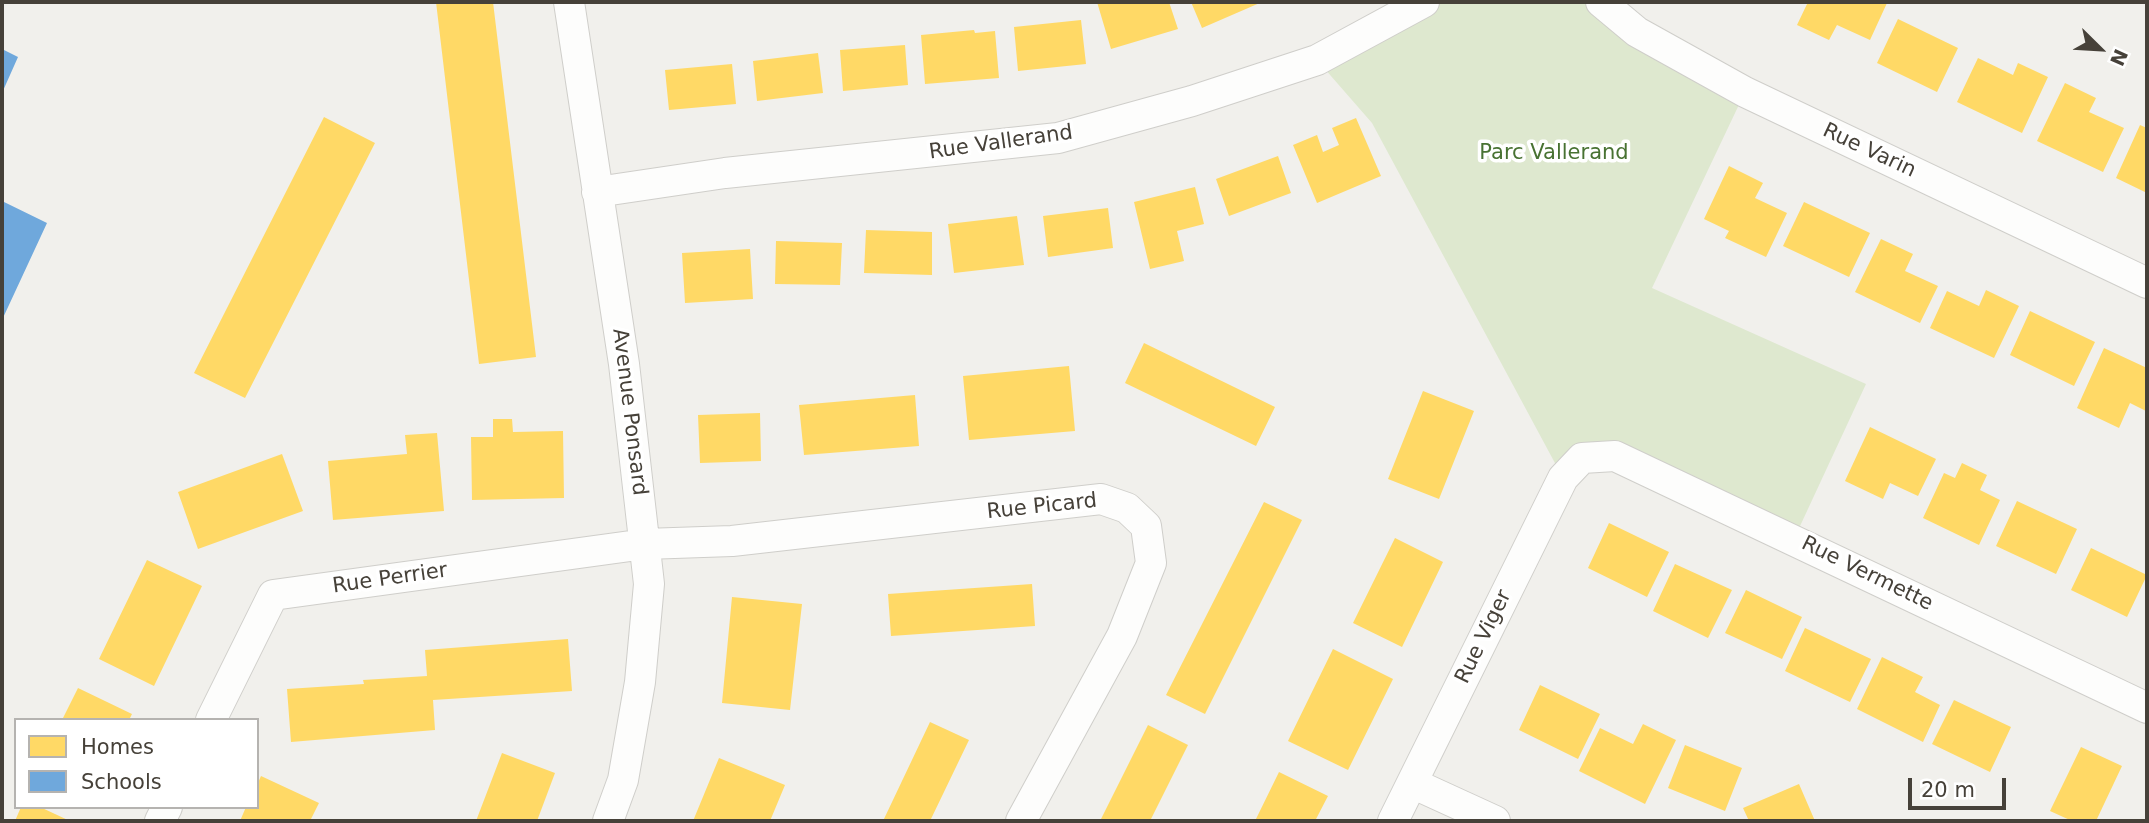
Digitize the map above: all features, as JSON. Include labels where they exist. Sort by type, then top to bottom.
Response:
[{"type":"street","name":"Avenue Ponsard","points":[[569,2],[624,364],[649,584],[640,682],[623,780],[608,821]]},
{"type":"street","name":"Rue Vallerand","points":[[597,192],[725,173],[1058,138],[1192,102],[1317,60],[1424,2]]},
{"type":"street","name":"Rue Varin","points":[[1601,2],[1637,32],[1745,92],[2147,283]]},
{"type":"street","name":"Rue Vermette","points":[[1582,458],[1615,456],[2147,708]]},
{"type":"street","name":"Rue Viger","points":[[1393,821],[1563,478],[1582,458]]},
{"type":"street","name":"Rue Picard","points":[[645,544],[732,541],[1101,499],[1127,508],[1146,526],[1151,563],[1122,636],[1021,821]]},
{"type":"street","name":"Rue Perrier","points":[[212,718],[273,595],[645,544]]},
{"type":"street","points":[[1412,783],[1495,821]]},
{"type":"green space","name":"Parc Vallerand","points":[[1424,2],[1601,2],[1745,92],[1652,288],[1866,384],[1794,539],[1615,456],[1563,478],[1372,123],[1317,60]]},
{"type":"building: Homes","points":[[436,2],[493,2],[536,357],[479,364]]},
{"type":"building: Homes","points":[[1097,2],[1169,2],[1178,29],[1111,49]]},
{"type":"building: Homes","points":[[1191,2],[1262,2],[1202,28]]},
{"type":"building: Homes","points":[[1808,2],[1887,3],[1870,40],[1837,25],[1829,40],[1797,25]]},
{"type":"building: Homes","points":[[1898,19],[1958,48],[1937,92],[1877,63]]},
{"type":"building: Homes","points":[[1081,20],[1086,64],[1018,71],[1014,27]]},
{"type":"building: Homes","points":[[974,30],[975,33],[995,31],[999,78],[925,84],[921,35]]},
{"type":"building: Homes","points":[[905,45],[908,85],[843,91],[840,50]]},
{"type":"building: Homes","points":[[818,53],[823,93],[757,101],[753,61]]},
{"type":"building: Homes","points":[[1978,58],[2013,75],[2018,63],[2048,77],[2022,133],[1957,102]]},
{"type":"building: Homes","points":[[732,64],[736,104],[669,110],[665,70]]},
{"type":"building: Homes","points":[[2065,83],[2096,98],[2089,112],[2124,128],[2103,172],[2037,141]]},
{"type":"building: Homes","points":[[324,117],[375,143],[245,398],[194,373]]},
{"type":"building: Homes","points":[[1356,118],[1381,176],[1317,203],[1293,145],[1317,135],[1323,152],[1339,145],[1332,128]]},
{"type":"building: Homes","points":[[2140,125],[2147,128],[2147,193],[2116,178]]},
{"type":"building: Homes","points":[[1278,156],[1291,193],[1229,216],[1216,179]]},
{"type":"building: Homes","points":[[1729,166],[1763,183],[1755,198],[1787,213],[1766,257],[1725,238],[1729,231],[1704,219]]},
{"type":"building: Homes","points":[[1195,187],[1204,224],[1177,231],[1184,261],[1150,269],[1134,202]]},
{"type":"building: Homes","points":[[1804,202],[1870,233],[1849,277],[1783,246]]},
{"type":"building: Homes","points":[[1108,208],[1113,248],[1048,257],[1043,216]]},
{"type":"building: Homes","points":[[1017,216],[1024,265],[954,273],[948,224]]},
{"type":"building: Homes","points":[[866,230],[932,232],[932,275],[864,273]]},
{"type":"building: Homes","points":[[1881,239],[1913,254],[1905,271],[1938,286],[1920,323],[1855,292]]},
{"type":"building: Homes","points":[[776,241],[842,243],[840,285],[775,284]]},
{"type":"building: Homes","points":[[750,249],[753,299],[685,303],[682,253]]},
{"type":"building: Homes","points":[[1986,290],[2019,306],[1994,358],[1930,328],[1947,291],[1979,306]]},
{"type":"building: Homes","points":[[2030,311],[2095,342],[2074,386],[2010,355]]},
{"type":"building: Homes","points":[[1144,343],[1275,407],[1256,446],[1125,383]]},
{"type":"building: Homes","points":[[2104,348],[2147,368],[2146,411],[2130,403],[2119,428],[2077,408]]},
{"type":"building: Homes","points":[[1069,366],[1075,431],[969,440],[963,376]]},
{"type":"building: Homes","points":[[1423,391],[1474,411],[1439,499],[1388,479]]},
{"type":"building: Homes","points":[[915,395],[919,446],[804,455],[799,405]]},
{"type":"building: Homes","points":[[760,413],[761,461],[700,463],[698,415]]},
{"type":"building: Homes","points":[[493,419],[512,419],[513,432],[563,431],[564,498],[472,500],[471,437],[493,437]]},
{"type":"building: Homes","points":[[1870,427],[1936,459],[1918,496],[1890,483],[1883,499],[1845,481]]},
{"type":"building: Homes","points":[[437,433],[444,511],[333,520],[328,461],[407,454],[405,435]]},
{"type":"building: Homes","points":[[282,454],[303,511],[198,549],[178,492]]},
{"type":"building: Homes","points":[[1962,463],[1987,475],[1980,490],[2000,500],[1979,545],[1923,518],[1944,473],[1955,478]]},
{"type":"building: Homes","points":[[2017,501],[2077,529],[2056,574],[1996,546]]},
{"type":"building: Homes","points":[[1264,502],[1302,520],[1205,714],[1166,695]]},
{"type":"building: Homes","points":[[1609,523],[1669,552],[1647,597],[1588,568]]},
{"type":"building: Homes","points":[[1395,538],[1443,562],[1402,647],[1353,623]]},
{"type":"building: Homes","points":[[2091,548],[2147,575],[2127,617],[2071,590]]},
{"type":"building: Homes","points":[[147,560],[202,586],[154,686],[99,659]]},
{"type":"building: Homes","points":[[1675,564],[1732,590],[1708,638],[1653,611]]},
{"type":"building: Homes","points":[[1032,584],[1035,626],[891,636],[888,594]]},
{"type":"building: Homes","points":[[1746,590],[1802,617],[1782,659],[1725,633]]},
{"type":"building: Homes","points":[[732,597],[802,604],[790,710],[722,703]]},
{"type":"building: Homes","points":[[1805,628],[1871,659],[1850,702],[1785,671]]},
{"type":"building: Homes","points":[[568,639],[572,691],[433,700],[435,730],[291,742],[287,689],[364,684],[363,680],[427,676],[425,650]]},
{"type":"building: Homes","points":[[1333,649],[1393,679],[1348,770],[1288,741]]},
{"type":"building: Homes","points":[[1882,657],[1923,677],[1915,692],[1940,705],[1923,742],[1857,709]]},
{"type":"building: Homes","points":[[1540,685],[1600,714],[1578,759],[1519,730]]},
{"type":"building: Homes","points":[[78,688],[132,714],[130,718],[63,718]]},
{"type":"building: Homes","points":[[1954,700],[2011,727],[1990,772],[1932,744]]},
{"type":"building: Homes","points":[[930,722],[969,740],[930,821],[883,821]]},
{"type":"building: Homes","points":[[1643,724],[1676,740],[1645,804],[1579,771],[1600,728],[1633,744]]},
{"type":"building: Homes","points":[[1148,725],[1188,745],[1150,821],[1100,821]]},
{"type":"building: Homes","points":[[1685,745],[1742,768],[1725,811],[1668,788]]},
{"type":"building: Homes","points":[[2081,747],[2122,766],[2096,821],[2072,821],[2050,811]]},
{"type":"building: Homes","points":[[502,753],[555,773],[537,821],[476,821]]},
{"type":"building: Homes","points":[[719,758],[785,785],[770,821],[693,821]]},
{"type":"building: Homes","points":[[1279,772],[1328,796],[1315,821],[1255,821]]},
{"type":"building: Homes","points":[[261,776],[319,803],[310,821],[240,821],[245,809],[259,809]]},
{"type":"building: Homes","points":[[1799,784],[1815,821],[1749,821],[1743,808]]},
{"type":"building: Homes","points":[[20,809],[44,809],[70,821],[15,821]]},
{"type":"building: Schools","points":[[2,49],[18,57],[2,93]]},
{"type":"building: Schools","points":[[2,201],[47,223],[2,320]]}]
